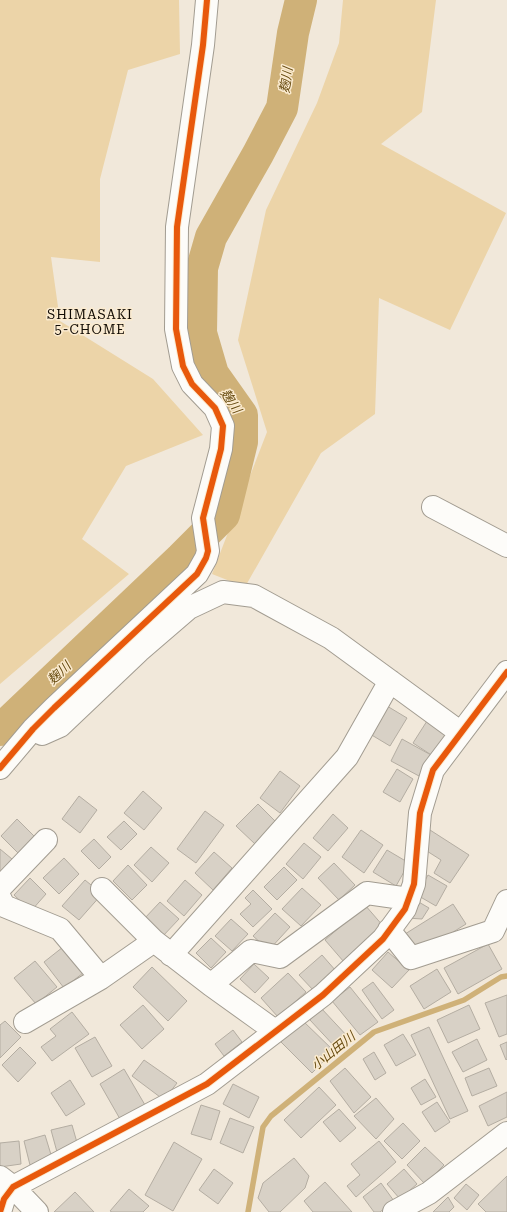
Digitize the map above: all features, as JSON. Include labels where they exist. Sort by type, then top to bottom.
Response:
[{"type":"street","points":[[0,768],[33,729],[54,708],[197,574],[208,552],[203,518],[221,449],[223,426],[215,408],[192,384],[183,366],[176,329],[176,227],[203,45],[207,0]]},
{"type":"street","points":[[433,507],[507,546]]},
{"type":"street","points":[[33,729],[42,734],[60,726],[138,651],[189,608],[223,592],[254,596],[331,638],[461,733]]},
{"type":"street","points":[[7,1182],[207,1084],[323,995],[383,939],[405,909],[414,884],[420,813],[434,770],[507,672]]},
{"type":"street","points":[[171,955],[347,757],[390,681]]},
{"type":"street","points":[[0,888],[46,840]]},
{"type":"street","points":[[102,889],[154,941],[171,955],[275,1031]]},
{"type":"street","points":[[211,985],[250,951],[280,957],[367,893],[408,898]]},
{"type":"street","points":[[0,898],[4,906],[60,929],[101,978]]},
{"type":"street","points":[[389,930],[411,958],[493,931],[507,902]]},
{"type":"street","points":[[25,1022],[101,978],[154,941]]},
{"type":"street","points":[[394,1212],[429,1193],[507,1133]]},
{"type":"street","points":[[0,1212],[7,1182]]},
{"type":"street","points":[[7,1182],[37,1212]]},
{"type":"shaded area","points":[[0,0],[179,0],[180,54],[128,70],[100,179],[100,262],[51,257],[60,321],[153,379],[203,435],[126,466],[82,539],[129,574],[0,684]]},
{"type":"shaded area","points":[[343,0],[436,0],[422,112],[381,144],[506,213],[450,330],[379,298],[375,414],[321,453],[245,587],[212,574],[267,432],[238,340],[266,210],[317,103],[339,43]]},
{"type":"building","points":[[387,706],[407,718],[390,746],[370,734]]},
{"type":"building","points":[[427,721],[447,733],[433,756],[413,743]]},
{"type":"building","points":[[402,739],[431,755],[419,776],[391,761]]},
{"type":"building","points":[[397,769],[413,779],[400,802],[383,792]]},
{"type":"building","points":[[280,771],[300,786],[280,813],[260,798]]},
{"type":"building","points":[[143,791],[162,808],[144,830],[124,813]]},
{"type":"building","points":[[79,796],[97,810],[80,833],[62,819]]},
{"type":"building","points":[[258,804],[276,822],[255,844],[236,826]]},
{"type":"building","points":[[205,811],[224,825],[196,863],[177,849]]},
{"type":"building","points":[[333,814],[348,828],[328,851],[313,838]]},
{"type":"building","points":[[17,819],[37,839],[21,856],[1,836]]},
{"type":"building","points":[[124,821],[137,834],[121,850],[107,837]]},
{"type":"building","points":[[361,830],[383,845],[364,873],[342,857]]},
{"type":"building","points":[[430,830],[469,855],[450,883],[434,873],[441,860],[419,846]]},
{"type":"building","points":[[94,839],[111,857],[99,869],[81,851]]},
{"type":"building","points":[[304,843],[321,857],[303,879],[286,864]]},
{"type":"building","points":[[151,847],[169,863],[152,882],[134,865]]},
{"type":"building","points":[[0,849],[12,859],[0,873]]},
{"type":"building","points":[[387,850],[409,863],[396,886],[373,872]]},
{"type":"building","points":[[214,852],[232,868],[213,890],[195,873]]},
{"type":"building","points":[[64,858],[79,874],[59,894],[43,878]]},
{"type":"building","points":[[334,863],[355,885],[339,900],[318,878]]},
{"type":"building","points":[[128,865],[147,885],[132,900],[113,881]]},
{"type":"building","points":[[284,867],[297,880],[277,900],[264,887]]},
{"type":"building","points":[[428,875],[447,886],[436,906],[417,895]]},
{"type":"building","points":[[30,878],[46,894],[31,911],[14,895]]},
{"type":"building","points":[[85,880],[102,894],[79,920],[62,906]]},
{"type":"building","points":[[185,880],[202,895],[184,916],[167,901]]},
{"type":"building","points":[[302,888],[321,905],[301,926],[282,909]]},
{"type":"building","points":[[253,890],[272,909],[253,927],[240,914],[251,904],[245,898]]},
{"type":"building","points":[[417,901],[429,908],[422,919],[407,918]]},
{"type":"building","points":[[160,902],[179,919],[162,937],[144,919]]},
{"type":"building","points":[[453,904],[466,924],[418,954],[405,934]]},
{"type":"building","points":[[365,905],[384,927],[344,962],[325,940]]},
{"type":"building","points":[[275,913],[290,927],[269,950],[253,936]]},
{"type":"building","points":[[231,919],[248,934],[232,951],[215,936]]},
{"type":"building","points":[[211,938],[226,952],[211,968],[196,953]]},
{"type":"building","points":[[488,944],[502,969],[458,994],[444,968]]},
{"type":"building","points":[[63,947],[83,973],[64,988],[44,962]]},
{"type":"building","points":[[388,952],[409,970],[392,988],[372,970]]},
{"type":"building","points":[[322,955],[336,971],[314,991],[299,975]]},
{"type":"building","points":[[35,961],[57,987],[36,1004],[14,978]]},
{"type":"building","points":[[254,964],[269,978],[255,993],[240,979]]},
{"type":"building","points":[[152,967],[187,1001],[168,1021],[133,987]]},
{"type":"building","points":[[437,969],[451,992],[424,1009],[410,986]]},
{"type":"building","points":[[288,973],[306,992],[278,1017],[261,998]]},
{"type":"building","points":[[373,982],[394,1010],[382,1019],[362,990]]},
{"type":"building","points":[[350,987],[378,1022],[360,1035],[332,1001]]},
{"type":"building","points":[[507,995],[507,1034],[499,1037],[485,1003]]},
{"type":"building","points":[[143,1005],[164,1029],[142,1049],[120,1025]]},
{"type":"building","points":[[469,1005],[480,1029],[448,1043],[437,1020]]},
{"type":"building","points":[[321,1008],[349,1038],[337,1049],[310,1020]]},
{"type":"building","points":[[72,1012],[89,1034],[52,1061],[41,1047],[56,1036],[50,1029]]},
{"type":"building","points":[[302,1020],[334,1051],[312,1073],[281,1042]]},
{"type":"building","points":[[5,1021],[21,1037],[0,1058],[0,1025]]},
{"type":"building","points":[[429,1027],[468,1111],[450,1119],[411,1035]]},
{"type":"building","points":[[233,1030],[242,1042],[224,1056],[215,1044]]},
{"type":"building","points":[[403,1034],[416,1055],[396,1066],[384,1045]]},
{"type":"building","points":[[95,1037],[112,1066],[92,1077],[75,1048]]},
{"type":"building","points":[[477,1039],[487,1060],[463,1072],[452,1052]]},
{"type":"building","points":[[507,1042],[507,1059],[506,1060],[500,1045]]},
{"type":"building","points":[[20,1047],[36,1063],[18,1082],[2,1065]]},
{"type":"building","points":[[374,1052],[386,1073],[375,1080],[363,1059]]},
{"type":"building","points":[[144,1060],[177,1083],[164,1100],[132,1076]]},
{"type":"building","points":[[345,1068],[371,1097],[354,1113],[330,1081]]},
{"type":"building","points":[[489,1068],[497,1086],[472,1096],[465,1078]]},
{"type":"building","points":[[124,1069],[145,1105],[120,1119],[100,1084]]},
{"type":"building","points":[[425,1079],[436,1097],[421,1105],[411,1088]]},
{"type":"building","points":[[70,1080],[85,1104],[66,1116],[51,1093]]},
{"type":"building","points":[[233,1084],[259,1097],[249,1118],[223,1104]]},
{"type":"building","points":[[319,1087],[336,1105],[301,1138],[284,1120]]},
{"type":"building","points":[[507,1092],[507,1117],[488,1126],[479,1106]]},
{"type":"building","points":[[376,1098],[394,1119],[376,1139],[354,1116]]},
{"type":"building","points":[[437,1102],[450,1122],[435,1132],[422,1112]]},
{"type":"building","points":[[201,1105],[220,1111],[211,1140],[191,1134]]},
{"type":"building","points":[[339,1109],[356,1128],[340,1142],[323,1122]]},
{"type":"building","points":[[230,1118],[254,1127],[243,1153],[220,1143]]},
{"type":"building","points":[[403,1123],[420,1141],[402,1159],[384,1141]]},
{"type":"building","points":[[72,1125],[78,1146],[57,1152],[51,1130]]},
{"type":"building","points":[[45,1135],[52,1158],[30,1165],[24,1141]]},
{"type":"building","points":[[19,1141],[21,1164],[0,1167],[0,1143]]},
{"type":"building","points":[[379,1141],[396,1162],[356,1197],[347,1186],[360,1175],[351,1164]]},
{"type":"building","points":[[174,1142],[202,1159],[173,1211],[145,1195]]},
{"type":"building","points":[[425,1147],[444,1165],[425,1184],[407,1165]]},
{"type":"building","points":[[294,1158],[309,1176],[305,1188],[280,1212],[269,1212],[258,1198],[263,1183]]},
{"type":"building","points":[[214,1169],[233,1183],[218,1204],[199,1190]]},
{"type":"building","points":[[404,1169],[417,1184],[400,1199],[387,1184]]},
{"type":"building","points":[[507,1176],[507,1212],[486,1212],[478,1204]]},
{"type":"building","points":[[325,1182],[352,1212],[313,1212],[304,1201]]},
{"type":"building","points":[[381,1183],[394,1201],[380,1212],[374,1212],[363,1197]]},
{"type":"building","points":[[466,1184],[479,1195],[467,1210],[454,1198]]},
{"type":"building","points":[[129,1189],[149,1206],[143,1212],[110,1211]]},
{"type":"building","points":[[75,1192],[94,1212],[54,1212]]},
{"type":"building","points":[[448,1197],[454,1207],[449,1212],[433,1212]]},
{"type":"waterway","name":"麹川","points":[[0,730],[181,558],[224,515],[242,442],[242,415],[213,374],[201,333],[202,268],[211,237],[282,108],[293,33],[301,0]]},
{"type":"waterway","name":"小山田川","points":[[248,1212],[263,1127],[271,1116],[374,1032],[464,1000],[501,977],[507,976]]},
{"type":"cycle path","points":[[0,768],[33,729],[54,708],[197,574],[206,558],[208,551],[203,518],[221,449],[223,426],[215,408],[192,384],[183,366],[176,329],[177,227],[203,45],[207,0]]},
{"type":"cycle path","points":[[0,1212],[4,1199],[13,1187],[207,1084],[323,995],[383,939],[405,909],[414,884],[420,813],[433,770],[507,672]]},
{"type":"district","name":"SHIMASAKI 5-CHOME","points":[[90,322]]}]
